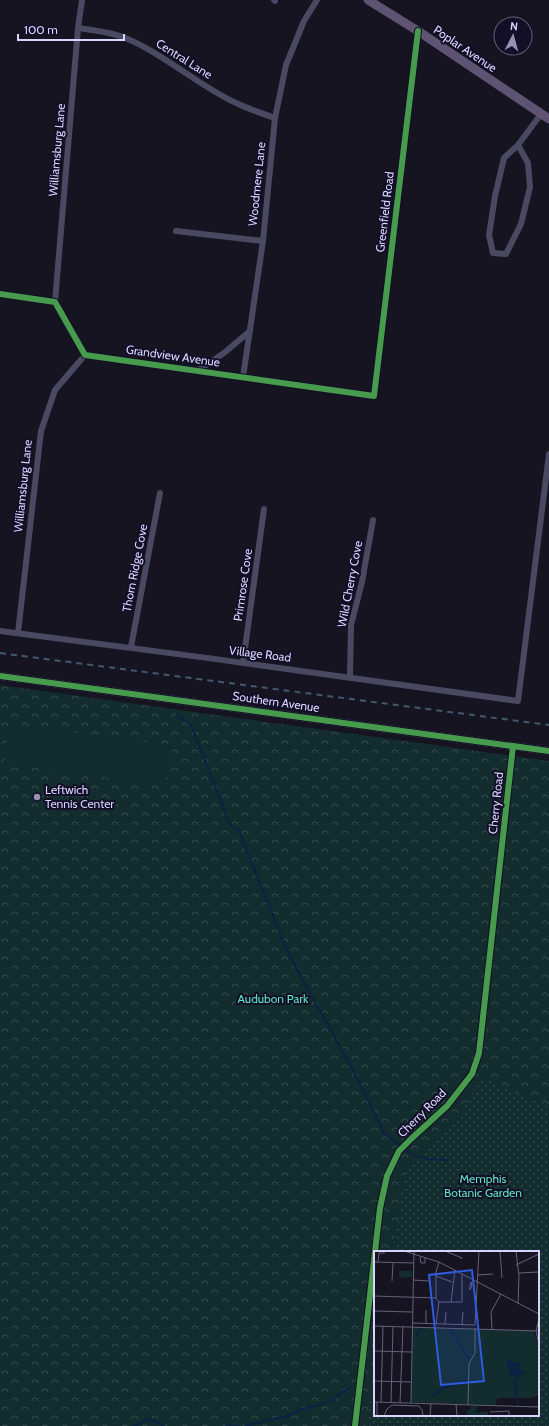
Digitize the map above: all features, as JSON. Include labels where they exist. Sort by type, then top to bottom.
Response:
[{"type":"main road","name":"Poplar Avenue","points":[[368,0],[549,119]]},
{"type":"street","name":"Williamsburg Lane","points":[[55,302],[78,28],[82,0]]},
{"type":"street","name":"Woodmere Lane","points":[[243,377],[263,241],[275,118],[286,65],[304,21],[317,0]]},
{"type":"street","name":"Central Lane","points":[[78,28],[123,37],[156,54],[218,94],[243,107],[275,118]]},
{"type":"street","name":"Greenfield Road","points":[[374,396],[418,32]]},
{"type":"street","points":[[518,145],[528,163],[530,187],[521,224],[506,254],[493,254],[489,235],[495,196],[504,158],[518,145],[541,114]]},
{"type":"street","points":[[176,231],[263,241]]},
{"type":"street","points":[[0,294],[55,302],[85,355]]},
{"type":"street","points":[[197,371],[224,353],[250,331]]},
{"type":"street","name":"Williamsburg Lane","points":[[18,633],[41,431],[54,390],[85,355]]},
{"type":"street","name":"Grandview Avenue","points":[[85,355],[374,396]]},
{"type":"street","name":"Village Road","points":[[0,631],[350,676],[518,701],[549,454]]},
{"type":"street","name":"Thorn Ridge Cove","points":[[131,647],[160,493]]},
{"type":"street","name":"Primrose Cove","points":[[243,663],[264,509]]},
{"type":"street","name":"Wild Cherry Cove","points":[[350,676],[351,625],[362,582],[373,520]]},
{"type":"street","name":"Southern Avenue","points":[[0,676],[549,751]]},
{"type":"street","name":"Cherry Road","points":[[375,1251],[380,1208],[387,1176],[399,1151],[411,1138],[447,1106],[472,1074],[479,1053],[513,746]]},
{"type":"street","name":"Cherry Road","points":[[355,1426],[374,1260]]},
{"type":"green space","name":"Audubon Park","points":[[0,685],[549,761],[549,1426],[0,1426]]},
{"type":"green space","points":[[9,724],[171,745],[166,786],[4,763]]},
{"type":"green space","name":"Memphis Botanic Garden","points":[[482,1078],[549,1107],[549,1426],[366,1426],[374,1374],[374,1416],[539,1416],[539,1251],[393,1251],[408,1166],[461,1113]]},
{"type":"waterway","points":[[177,715],[191,725],[230,824],[239,831],[287,951],[354,1072],[384,1133],[398,1144]]},
{"type":"waterway","points":[[407,1151],[422,1158],[449,1160]]},
{"type":"waterway","points":[[245,1426],[286,1417],[300,1410],[332,1401],[342,1392],[349,1389]]},
{"type":"waterway","points":[[133,1426],[150,1419],[164,1426]]},
{"type":"waterway","points":[[226,1426],[239,1426]]},
{"type":"railway","points":[[0,653],[549,725]]},
{"type":"cycle path","points":[[0,294],[55,302],[85,355],[374,396],[418,31]]},
{"type":"cycle path","points":[[0,676],[549,751]]},
{"type":"cycle path","points":[[375,1251],[380,1208],[387,1176],[399,1151],[447,1106],[472,1074],[479,1053],[513,746]]},
{"type":"cycle path","points":[[355,1426],[374,1260]]},
{"type":"place","name":"Leftwich Tennis Center","points":[[37,797]]}]
